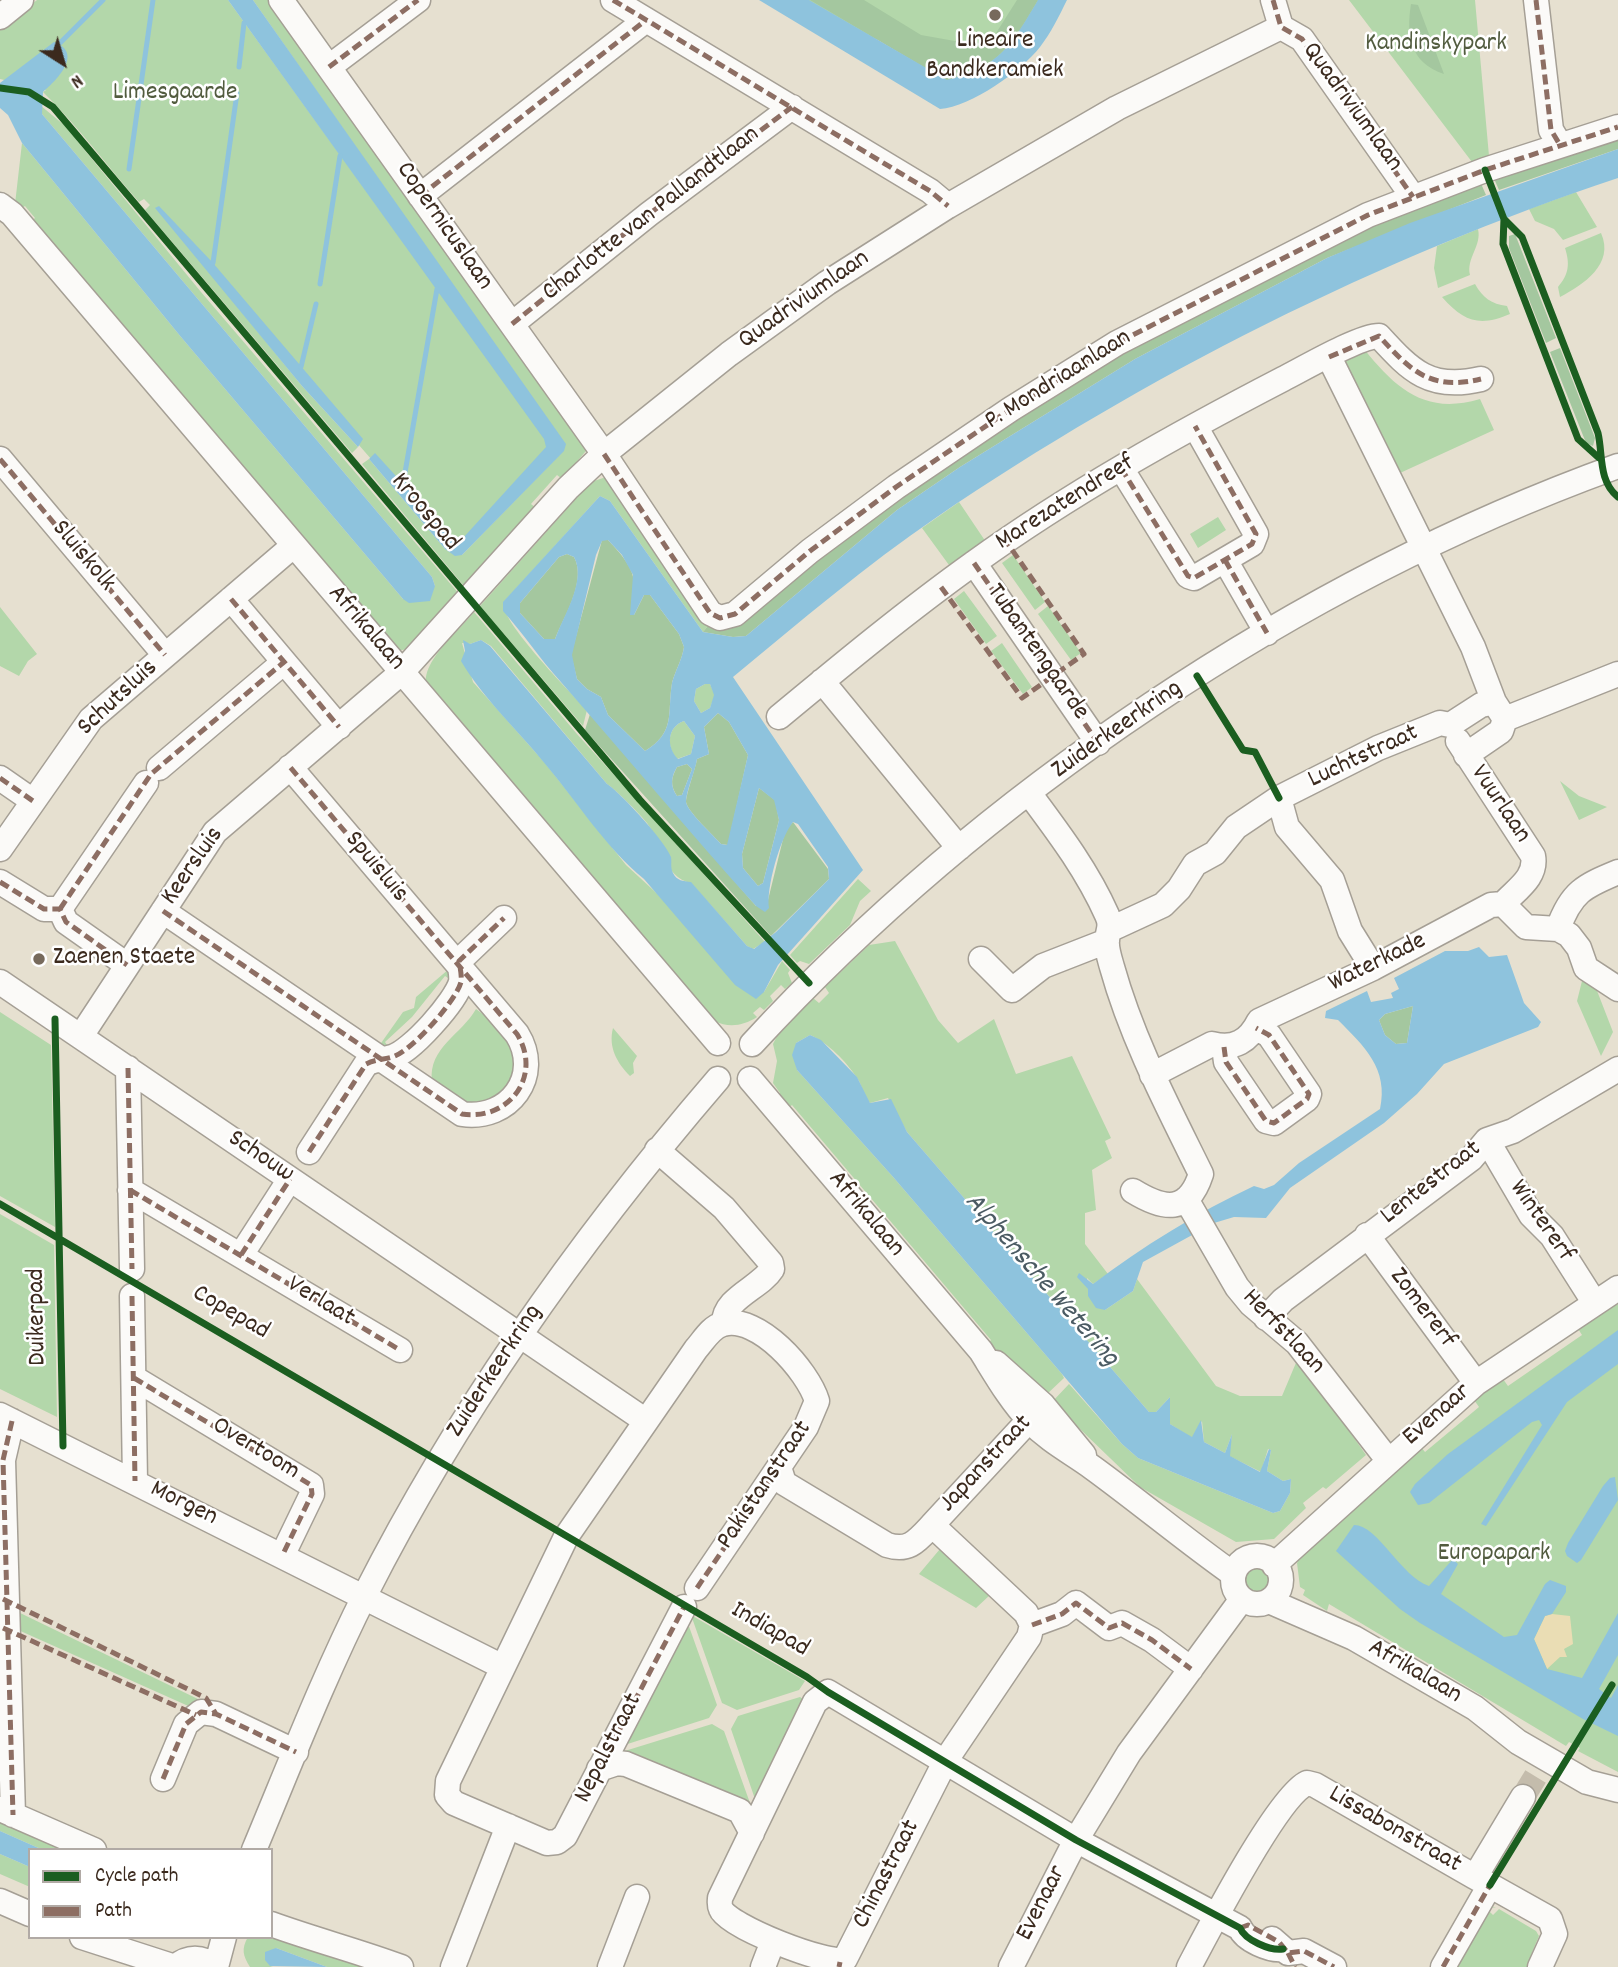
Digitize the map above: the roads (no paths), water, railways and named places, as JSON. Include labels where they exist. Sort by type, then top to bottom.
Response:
[{"type":"street","points":[[0,17],[21,0]]},
{"type":"street","name":"Copernicuslaan","points":[[281,0],[604,454]]},
{"type":"street","points":[[329,67],[418,0]]},
{"type":"street","name":"Charlotte van Pallandtlaan","points":[[613,0],[930,191],[948,206]]},
{"type":"street","name":"Quadriviumlaan","points":[[1273,0],[1281,27],[1302,39],[1413,197]]},
{"type":"street","points":[[1536,0],[1551,130],[1560,145]]},
{"type":"street","points":[[420,196],[646,20]]},
{"type":"street","name":"Quadriviumlaan","points":[[402,672],[568,488],[604,454],[762,330],[827,283],[948,206],[1117,108],[1281,27]]},
{"type":"street","name":"Charlotte van Pallandtlaan","points":[[512,324],[649,214],[792,107]]},
{"type":"street","name":"P. Mondriaanlaan","points":[[604,454],[710,613],[720,618],[735,614],[810,551],[897,487],[1010,409],[1129,337],[1368,215],[1560,145],[1618,127]]},
{"type":"street","name":"Afrikalaan","points":[[6,210],[718,1043]]},
{"type":"street","name":"Marezatendreef","points":[[779,717],[974,563],[1121,468],[1195,426],[1329,357],[1373,336],[1379,336],[1396,357],[1419,375],[1451,384],[1481,379]]},
{"type":"street","points":[[1329,357],[1473,647],[1500,711]]},
{"type":"street","points":[[1121,468],[1188,576],[1194,578],[1252,544],[1256,534],[1195,426]]},
{"type":"street","name":"Sluiskolk","points":[[0,459],[165,655]]},
{"type":"street","name":"Zuiderkeerkring","points":[[752,1044],[871,923],[958,849],[1098,743],[1267,633],[1423,549],[1618,466]]},
{"type":"street","name":"Schutsluis","points":[[0,849],[91,719],[293,546]]},
{"type":"street","points":[[1225,560],[1267,633]]},
{"type":"street","name":"Tubantengaarde","points":[[974,563],[1098,743]]},
{"type":"street","points":[[232,599],[340,727]]},
{"type":"street","points":[[60,909],[153,775],[284,662]]},
{"type":"street","name":"Keersluis","points":[[80,1036],[215,832],[402,672]]},
{"type":"street","name":"Vuurlaan","points":[[1466,755],[1501,731],[1500,711],[1618,674]]},
{"type":"street","points":[[822,681],[958,849]]},
{"type":"street","name":"Luchtstraat","points":[[1109,935],[1163,905],[1179,889],[1195,863],[1215,853],[1236,827],[1279,797],[1378,748],[1440,723],[1450,725],[1481,705],[1500,711]]},
{"type":"street","name":"Vuurlaan","points":[[1450,725],[1466,755],[1533,856],[1535,867],[1531,876],[1503,904]]},
{"type":"street","name":"Spuisluis","points":[[163,911],[462,1114],[491,1114],[513,1097],[525,1072],[523,1043],[290,767]]},
{"type":"street","points":[[0,778],[33,801]]},
{"type":"street","points":[[1029,793],[1078,860],[1109,935],[1112,966],[1152,1075],[1202,1174],[1189,1203],[1156,1206],[1133,1191]]},
{"type":"street","points":[[1279,797],[1287,827],[1332,880],[1350,931],[1373,968]]},
{"type":"street","points":[[1558,929],[1566,907],[1576,894],[1589,884],[1618,872]]},
{"type":"street","points":[[0,882],[44,909],[60,909]]},
{"type":"street","points":[[1503,904],[1526,927],[1558,929],[1574,940],[1586,968],[1618,989]]},
{"type":"street","name":"Waterkade","points":[[1152,1075],[1212,1044],[1224,1047],[1242,1042],[1256,1028],[1259,1020],[1373,968],[1480,910],[1503,904]]},
{"type":"street","points":[[60,909],[66,922],[127,965]]},
{"type":"street","points":[[309,1152],[366,1064],[379,1057],[392,1058],[428,1028],[462,980],[459,961],[503,918]]},
{"type":"street","points":[[981,959],[1012,989],[1042,966],[1109,935]]},
{"type":"street","name":"Schouw","points":[[0,982],[519,1333]]},
{"type":"street","points":[[1224,1047],[1226,1062],[1266,1121],[1274,1123],[1307,1099],[1309,1094],[1269,1035],[1256,1028]]},
{"type":"street","points":[[732,1037],[752,1044],[758,1062],[750,1079],[734,1085],[718,1079],[710,1065],[713,1049],[718,1043],[732,1037]]},
{"type":"street","points":[[128,1068],[132,1269]]},
{"type":"street","name":"Lentestraat","points":[[1266,1318],[1283,1300],[1471,1159],[1487,1140],[1513,1131],[1616,1071]]},
{"type":"street","name":"Zuiderkeerkring","points":[[255,1848],[365,1595],[439,1461],[519,1333],[580,1248],[657,1150],[718,1079]]},
{"type":"street","name":"Afrikalaan","points":[[750,1079],[1036,1412],[1092,1467],[1169,1527],[1238,1568]]},
{"type":"street","name":"Wintererf","points":[[1487,1140],[1531,1215],[1552,1236],[1594,1302]]},
{"type":"street","points":[[519,1333],[646,1421],[696,1349],[714,1328],[724,1323],[724,1315],[732,1304],[768,1275],[772,1269],[771,1263],[724,1208],[657,1150]]},
{"type":"street","points":[[241,1255],[290,1179]]},
{"type":"street","name":"Verlaat","points":[[130,1190],[400,1350]]},
{"type":"street","name":"Herfstlaan","points":[[1189,1203],[1237,1287],[1266,1318],[1297,1343],[1388,1460]]},
{"type":"street","name":"Zomererf","points":[[1367,1235],[1476,1382]]},
{"type":"street","name":"Evenaar","points":[[1275,1583],[1388,1460],[1476,1382],[1618,1288]]},
{"type":"street","points":[[132,1296],[135,1481]]},
{"type":"street","name":"Pakistanstraat","points":[[691,1597],[814,1414],[817,1401],[813,1386],[755,1327],[724,1323]]},
{"type":"street","name":"Overtoom","points":[[134,1378],[310,1485],[312,1494],[283,1554]]},
{"type":"street","name":"Japanstraat","points":[[779,1467],[784,1483],[887,1545],[900,1549],[912,1546],[1036,1412]]},
{"type":"street","points":[[6,1418],[3,1460],[6,1812],[89,1848]]},
{"type":"street","name":"Morgen","points":[[6,1418],[365,1595]]},
{"type":"street","name":"Nepalstraat","points":[[646,1421],[566,1537],[448,1781],[447,1795],[454,1804],[547,1843],[556,1842],[565,1836],[691,1597]]},
{"type":"street","name":"Japanstraat","points":[[932,1525],[1026,1613],[1032,1625]]},
{"type":"street","points":[[1262,1557],[1275,1583],[1255,1604],[1242,1599],[1235,1591],[1238,1568],[1262,1557]]},
{"type":"street","name":"Afrikalaan","points":[[1275,1583],[1354,1638],[1475,1707],[1512,1720],[1547,1758],[1596,1771],[1618,1790]]},
{"type":"street","points":[[365,1595],[503,1667]]},
{"type":"street","name":"Evenaar","points":[[1011,1967],[1076,1840],[1129,1753],[1242,1599]]},
{"type":"street","points":[[1191,1669],[1152,1640],[1122,1623],[1109,1628],[1076,1603],[1062,1614],[1032,1625],[1028,1637],[946,1760],[1076,1840],[1240,1928],[1243,1934],[1274,1951],[1289,1956],[1304,1951],[1334,1967]]},
{"type":"street","name":"Chinastraat","points":[[828,1692],[946,1760],[845,1959],[839,1965],[774,1941],[727,1916],[720,1908],[720,1898],[815,1702],[828,1692]]},
{"type":"street","points":[[163,1779],[186,1724],[201,1712],[216,1714],[296,1752]]},
{"type":"street","points":[[599,1769],[617,1762],[626,1764],[740,1811],[752,1833]]},
{"type":"street","name":"Lissabonstraat","points":[[1189,1967],[1216,1915],[1288,1801],[1295,1791],[1307,1783],[1315,1785],[1483,1881]]},
{"type":"street","points":[[1443,1967],[1523,1797]]},
{"type":"street","points":[[453,1967],[508,1826]]},
{"type":"street","points":[[1483,1881],[1550,1919],[1554,1925],[1555,1934],[1540,1967]]},
{"type":"street","points":[[610,1967],[637,1897]]},
{"type":"street","points":[[0,1901],[28,1913]]},
{"type":"street","points":[[273,1925],[401,1967]]},
{"type":"street","points":[[92,1942],[130,1951],[175,1967],[186,1960],[209,1957],[222,1939]]},
{"type":"street","points":[[764,1967],[774,1941]]},
{"type":"street","points":[[92,1942],[134,1967]]},
{"type":"water","points":[[228,0],[253,0],[566,444],[564,451],[462,555],[455,556],[445,549],[369,459],[375,453],[455,541],[463,538],[546,447],[544,439]]},
{"type":"water","points":[[759,0],[809,0],[947,80],[980,68],[1003,52],[1038,0],[1067,0],[1044,42],[1021,67],[980,95],[940,109]]},
{"type":"water","points":[[54,42],[63,47],[67,59],[61,74],[43,92],[42,114],[432,577],[435,586],[430,601],[409,603],[403,599],[181,337],[22,143],[8,115],[0,108],[0,83]]},
{"type":"water","points":[[1618,149],[1618,178],[1440,244],[1353,283],[1266,324],[1097,416],[1016,465],[911,535],[733,677],[863,870],[778,965],[764,992],[756,999],[735,985],[644,879],[605,839],[480,689],[461,661],[465,651],[463,640],[470,644],[481,640],[490,646],[607,784],[652,829],[671,857],[675,876],[691,882],[747,946],[754,949],[776,932],[829,879],[828,867],[798,824],[793,822],[788,829],[779,851],[772,876],[769,908],[765,912],[756,906],[731,878],[553,673],[503,611],[503,602],[600,496],[610,501],[703,632],[733,637],[746,636],[897,510],[960,467],[1135,359],[1327,258],[1410,223]],"holes":[[[608,540],[622,555],[633,575],[630,615],[634,615],[644,595],[650,595],[679,634],[684,647],[672,683],[666,729],[662,737],[645,751],[608,715],[601,697],[577,679],[572,655],[596,555],[602,541]],[[567,554],[574,557],[578,575],[555,639],[544,639],[520,613],[520,603],[559,557]],[[710,684],[714,695],[710,708],[701,713],[694,701],[696,689]],[[718,713],[729,722],[748,755],[727,845],[721,844],[707,830],[686,802],[697,759],[709,754],[704,727]],[[684,721],[695,736],[691,754],[678,759],[670,743],[674,728]],[[687,764],[692,769],[682,795],[677,796],[672,785],[677,767]],[[759,788],[774,800],[779,820],[763,883],[758,886],[743,868],[742,854]]]},
{"type":"water","points":[[159,206],[213,263],[363,439],[358,447],[302,386],[155,208]]},
{"type":"water","points":[[1479,947],[1489,957],[1507,955],[1524,1003],[1541,1022],[1538,1027],[1444,1064],[1417,1094],[1384,1123],[1290,1188],[1266,1218],[1234,1217],[1214,1223],[1143,1262],[1133,1291],[1105,1310],[1096,1308],[1088,1296],[1088,1289],[1077,1277],[1079,1273],[1093,1284],[1212,1207],[1254,1186],[1264,1189],[1274,1185],[1299,1163],[1380,1109],[1381,1082],[1372,1059],[1338,1020],[1325,1018],[1326,1011],[1367,991],[1371,1002],[1393,998],[1391,993],[1399,989],[1394,978],[1445,951],[1468,951]],"holes":[[[1413,1006],[1407,1043],[1396,1044],[1385,1035],[1379,1020],[1385,1014]]]},
{"type":"water","points":[[810,1035],[821,1040],[857,1077],[870,1103],[891,1099],[907,1132],[1149,1412],[1156,1412],[1170,1397],[1170,1424],[1192,1437],[1201,1420],[1204,1442],[1225,1453],[1232,1434],[1230,1456],[1260,1472],[1269,1449],[1271,1450],[1267,1471],[1283,1481],[1291,1479],[1290,1493],[1280,1511],[1273,1513],[1138,1458],[1122,1444],[894,1178],[797,1070],[792,1055],[796,1043]]},
{"type":"water","points":[[1618,1330],[1618,1364],[1567,1402],[1486,1526],[1481,1524],[1542,1425],[1539,1420],[1532,1422],[1429,1503],[1418,1505],[1410,1492],[1415,1484],[1448,1454]]},
{"type":"water","points":[[1615,1477],[1618,1500],[1577,1563],[1567,1556],[1565,1551],[1568,1543],[1603,1486],[1610,1478]]},
{"type":"water","points":[[1354,1525],[1372,1533],[1409,1573],[1429,1586],[1453,1559],[1458,1564],[1441,1594],[1504,1637],[1517,1635],[1545,1584],[1550,1580],[1566,1586],[1566,1592],[1552,1614],[1545,1616],[1534,1639],[1547,1669],[1582,1678],[1618,1613],[1618,1655],[1599,1689],[1611,1698],[1618,1685],[1618,1736],[1583,1719],[1400,1609],[1336,1551]]},
{"type":"water","points":[[0,1831],[38,1848],[28,1848],[28,1866],[0,1854]]},
{"type":"water","points":[[276,1948],[327,1967],[270,1966],[265,1960],[265,1952]]},
{"type":"waterway","points":[[56,47],[103,0]]},
{"type":"waterway","points":[[129,169],[153,0]]},
{"type":"waterway","points":[[239,67],[244,23]]},
{"type":"waterway","points":[[213,263],[237,93]]},
{"type":"waterway","points":[[320,284],[340,156]]},
{"type":"waterway","points":[[403,484],[437,289]]},
{"type":"waterway","points":[[301,367],[316,304]]},
{"type":"tunnel","points":[[1523,1797],[1539,1771]]},
{"type":"place","name":"Lineaire Bandkeramiek","points":[[995,15]]},
{"type":"place","name":"Zaenen Staete","points":[[39,959]]},
{"type":"park label","name":"Kandinskypark","points":[[1436,45]]},
{"type":"park label","name":"Limesgaarde","points":[[175,94]]},
{"type":"park label","name":"Europapark","points":[[1494,1555]]},
{"type":"water label","name":"Alphensche Wetering","points":[[1040,1281]]}]
